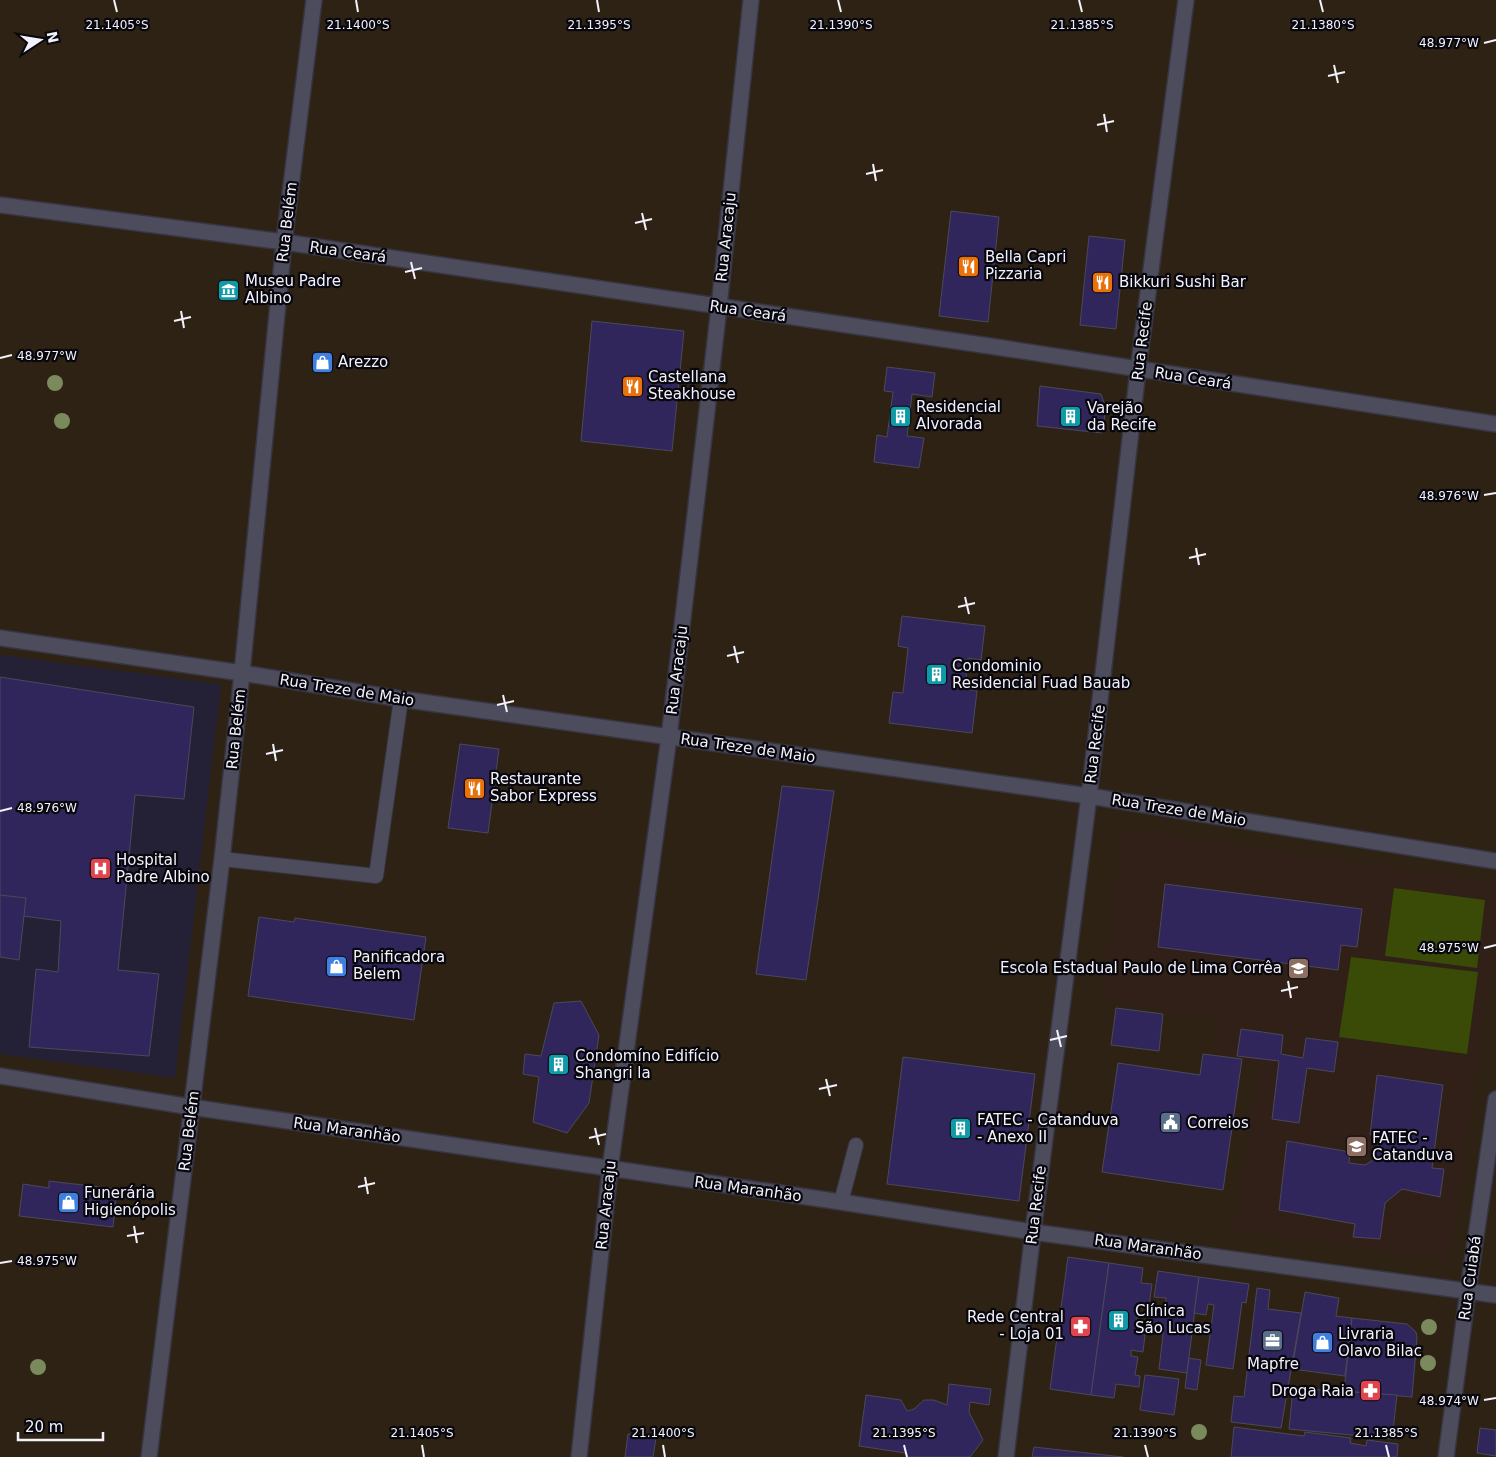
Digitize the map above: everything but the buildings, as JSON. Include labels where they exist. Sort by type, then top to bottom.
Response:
[{"type":"street","name":"Rua Belém","points":[[149,1457],[222,859],[284,242],[314,0]]},
{"type":"street","name":"Rua Aracaju","points":[[579,1457],[610,1169],[669,737],[719,307],[751,0]]},
{"type":"street","name":"Rua Recife","points":[[1006,1457],[1089,796],[1138,370],[1186,0]]},
{"type":"street","name":"Rua Ceará","points":[[0,205],[284,242],[1003,348],[1496,424]]},
{"type":"street","name":"Rua Treze de Maio","points":[[0,638],[242,673],[401,699],[1089,796],[1496,861]]},
{"type":"street","name":"Rua Maranhão","points":[[0,1076],[192,1107],[1033,1232],[1496,1295]]},
{"type":"street","name":"Rua Cuiabá","points":[[1446,1457],[1496,1099]]},
{"type":"lane","points":[[222,859],[376,876],[401,699]]},
{"type":"lane","points":[[841,1202],[856,1145]]},
{"type":"shaded area","points":[[0,0],[1496,0],[1496,1457],[0,1457]]},
{"type":"shaded area","name":"Hospital Padre Albino","points":[[0,655],[221,684],[175,1078],[0,1054]]},
{"type":"shaded area","points":[[1124,828],[1496,882],[1496,934],[1480,1055],[1357,1039],[1478,1057],[1450,1261],[1234,1230],[1258,1064],[1212,1057],[1217,1018],[1099,1001]]},
{"type":"green space","points":[[1394,888],[1485,900],[1477,968],[1385,956]]},
{"type":"green space","points":[[1351,957],[1478,972],[1467,1054],[1339,1037]]},
{"type":"place","name":"Bella Capri Pizzaria","points":[[969,266]]},
{"type":"place","name":"Bikkuri Sushi Bar","points":[[1103,282]]},
{"type":"place","name":"Museu Padre Albino","points":[[229,290]]},
{"type":"place","name":"Arezzo","points":[[322,362]]},
{"type":"place","name":"Castellana Steakhouse","points":[[632,386]]},
{"type":"place","name":"Residencial Alvorada","points":[[900,416]]},
{"type":"place","name":"Varejão da Recife","points":[[1071,417]]},
{"type":"place","name":"Condominio Residencial Fuad Bauab","points":[[936,675]]},
{"type":"place","name":"Restaurante Sabor Express","points":[[474,788]]},
{"type":"place","name":"Hospital Padre Albino","points":[[100,869]]},
{"type":"place","name":"Panificadora Belem","points":[[337,966]]},
{"type":"place","name":"Escola Estadual Paulo de Lima Corrêa","points":[[1298,968]]},
{"type":"place","name":"Condomíno Edifício Shangri la","points":[[559,1065]]},
{"type":"place","name":"Correios","points":[[1171,1123]]},
{"type":"place","name":"FATEC - Catanduva - Anexo II","points":[[961,1129]]},
{"type":"place","name":"FATEC - Catanduva","points":[[1356,1147]]},
{"type":"place","name":"Funerária Higienópolis","points":[[68,1202]]},
{"type":"place","name":"Clínica São Lucas","points":[[1119,1320]]},
{"type":"place","name":"Rede Central - Loja 01","points":[[1080,1326]]},
{"type":"place","name":"Mapfre","points":[[1273,1341]]},
{"type":"place","name":"Livraria Olavo Bilac","points":[[1322,1343]]},
{"type":"place","name":"Droga Raia","points":[[1370,1391]]}]
